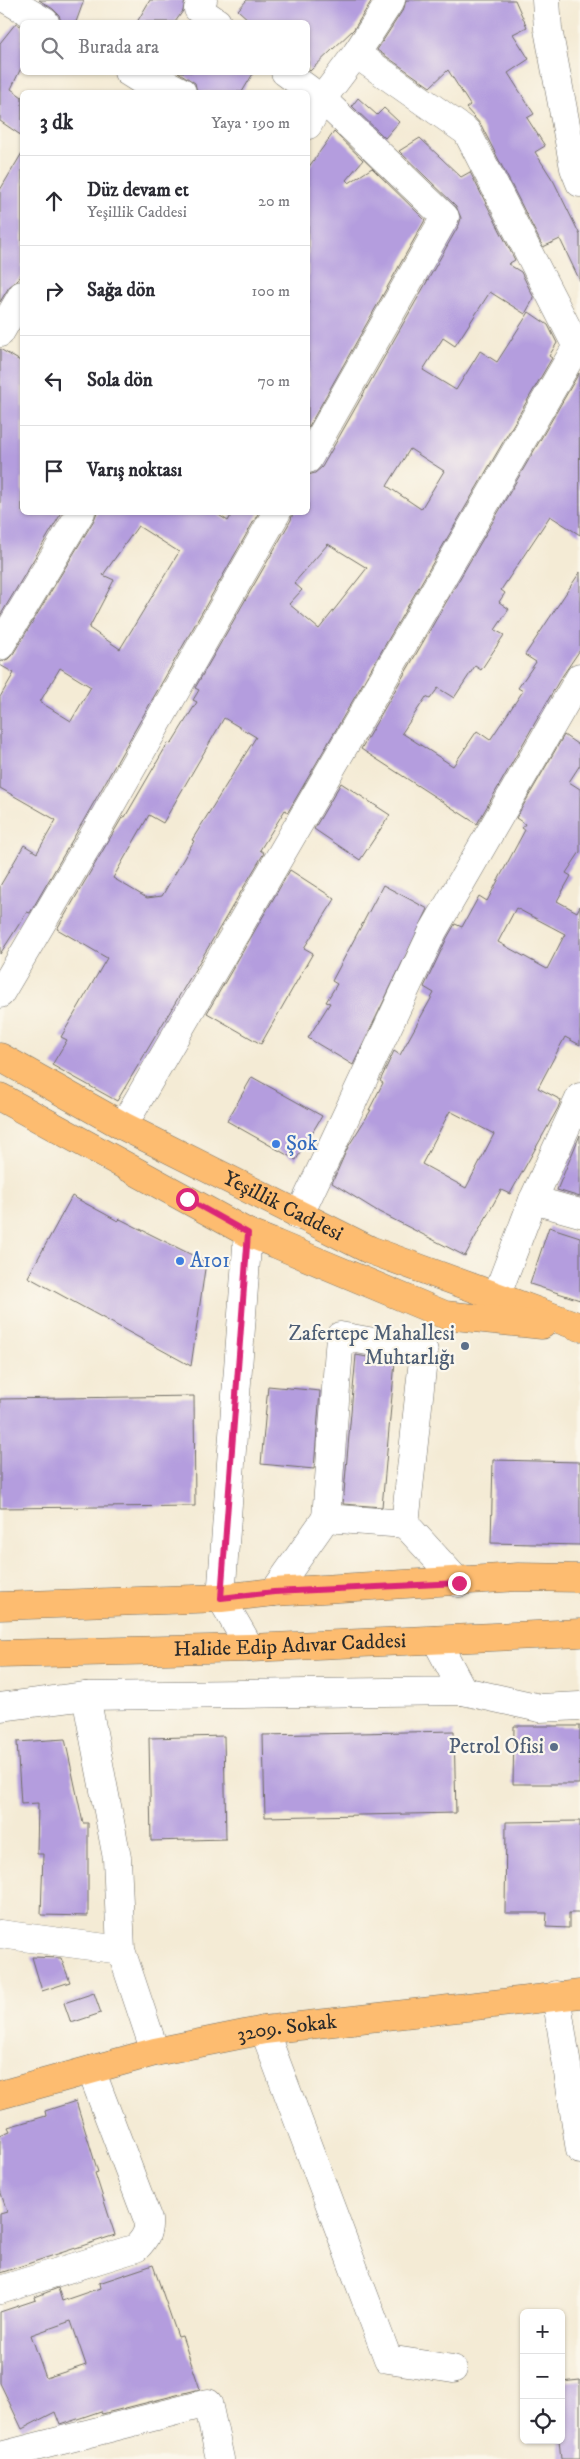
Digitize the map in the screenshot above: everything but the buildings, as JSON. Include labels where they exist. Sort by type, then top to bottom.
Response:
[{"type":"main road","name":"Yeşillik Caddesi","points":[[0,1057],[123,1126],[370,1250],[580,1327]]},
{"type":"main road","name":"Yeşillik Caddesi","points":[[0,1097],[248,1233],[445,1315],[538,1324],[580,1338]]},
{"type":"main road","points":[[248,1233],[270,1219],[299,1216]]},
{"type":"main road","points":[[0,1606],[221,1598],[274,1592],[459,1583],[518,1577],[580,1578]]},
{"type":"main road","name":"Halide Edip Adıvar Caddesi","points":[[3,1657],[580,1633]]},
{"type":"main road","name":"3209. Sokak","points":[[0,2095],[155,2052],[264,2030],[568,1995]]},
{"type":"street","points":[[0,10],[7,0],[42,20]]},
{"type":"street","points":[[310,121],[322,99],[356,54],[391,0]]},
{"type":"street","points":[[546,0],[548,29],[574,168],[580,183]]},
{"type":"street","points":[[123,1126],[579,349],[467,132],[356,54]]},
{"type":"street","points":[[289,75],[310,90]]},
{"type":"street","points":[[145,80],[176,90]]},
{"type":"street","points":[[310,90],[322,99],[445,217],[310,455]]},
{"type":"street","points":[[0,332],[20,298]]},
{"type":"street","points":[[0,646],[79,515]]},
{"type":"street","points":[[0,994],[99,826],[275,515]]},
{"type":"street","points":[[299,1216],[433,932],[580,677]]},
{"type":"street","points":[[496,1297],[533,1200],[580,1097]]},
{"type":"street","points":[[533,1200],[580,1213]]},
{"type":"street","points":[[248,1233],[221,1598],[250,1648]]},
{"type":"street","points":[[274,1592],[326,1518],[340,1336],[424,1351],[404,1524]]},
{"type":"street","points":[[326,1518],[404,1524],[459,1583]]},
{"type":"street","points":[[436,1640],[464,1690]]},
{"type":"street","points":[[0,1707],[86,1696],[464,1690],[540,1708],[580,1706]]},
{"type":"street","points":[[86,1696],[117,1858],[121,1950],[155,2052]]},
{"type":"street","points":[[0,1934],[121,1950]]},
{"type":"street","points":[[568,1995],[580,2150]]},
{"type":"street","points":[[264,2030],[388,2359],[453,2369]]},
{"type":"street","points":[[0,2290],[136,2248],[143,2241],[147,2232],[148,2220],[91,2070]]},
{"type":"street","points":[[0,2456],[208,2403],[220,2459]]},
{"type":"place","name":"Şok","points":[[276,1144]]},
{"type":"place","name":"A101","points":[[180,1261]]},
{"type":"place","name":"Zafertepe Mahallesi Muhtarlığı","points":[[465,1346]]},
{"type":"place","name":"Petrol Ofisi","points":[[554,1747]]},
{"type":"route","points":[[187,1199],[248,1233],[221,1598],[274,1592],[459,1583]]}]
